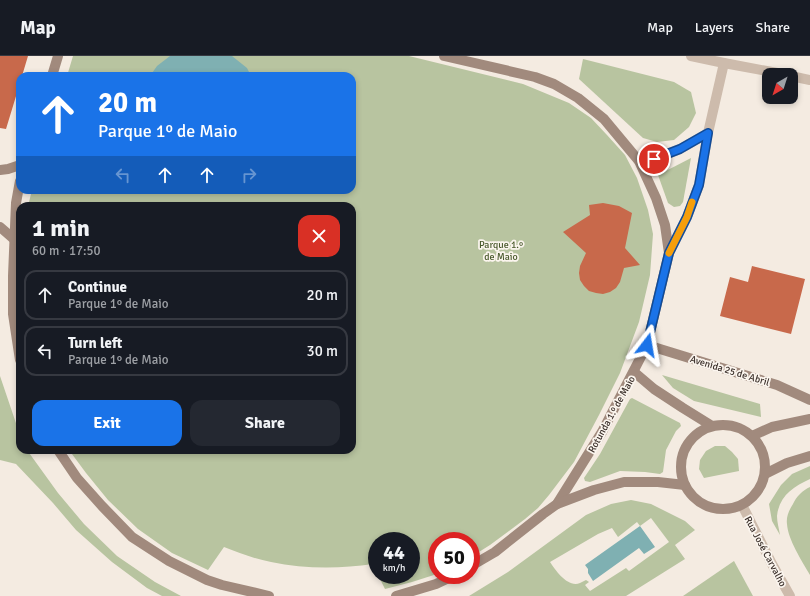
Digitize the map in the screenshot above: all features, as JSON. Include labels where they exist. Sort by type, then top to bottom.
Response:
[{"type":"main road","points":[[53,72],[58,56]]},
{"type":"main road","name":"Rotunda 1.º de Maio","points":[[444,56],[535,77],[554,84],[578,98],[604,119],[639,161],[656,198],[665,225],[669,253],[647,345],[602,432],[557,504],[495,552],[480,561]]},
{"type":"main road","points":[[0,170],[16,166]]},
{"type":"main road","points":[[16,203],[13,276],[13,314],[16,334]]},
{"type":"main road","points":[[0,227],[15,240]]},
{"type":"main road","name":"Avenida 25 de Abril","points":[[647,345],[777,385],[810,400]]},
{"type":"main road","points":[[634,372],[654,389],[712,426]]},
{"type":"main road","points":[[752,436],[772,427],[810,419]]},
{"type":"main road","points":[[726,424],[740,428],[752,436],[761,447],[766,460],[765,474],[761,487],[753,498],[742,505],[729,509],[716,509],[703,504],[693,496],[685,485],[681,471],[682,456],[688,443],[699,432],[712,426],[726,424]]},
{"type":"main road","points":[[61,454],[77,478],[132,537],[169,561],[207,580],[269,596]]},
{"type":"main road","points":[[765,474],[787,463],[810,456]]},
{"type":"main road","points":[[557,504],[594,490],[624,482],[658,482],[685,485]]},
{"type":"main road","points":[[396,596],[436,584]]},
{"type":"street","points":[[691,56],[762,70]]},
{"type":"street","points":[[669,253],[687,217],[699,185],[708,133],[724,62]]},
{"type":"street","points":[[798,77],[810,80]]},
{"type":"street","points":[[639,161],[654,159],[680,149],[708,133]]},
{"type":"street","name":"Rua José Carvalho","points":[[742,505],[790,596]]},
{"type":"green space","name":"Parque 1.º de Maio","points":[[73,56],[409,56],[523,84],[569,103],[591,118],[625,155],[637,178],[648,210],[653,234],[650,275],[639,322],[620,373],[574,462],[538,508],[480,551],[480,532],[428,532],[428,577],[420,579],[420,532],[368,532],[368,565],[322,568],[296,566],[253,558],[224,547],[208,570],[172,553],[138,529],[108,500],[72,454],[356,454],[356,202],[29,202],[31,194],[356,194],[356,72],[68,72]]},
{"type":"green space","points":[[583,59],[674,82],[691,92],[696,113],[689,127],[674,140],[657,142],[643,138],[579,79]]},
{"type":"green space","points":[[691,158],[683,202],[680,206],[674,207],[668,203],[658,175]]},
{"type":"green space","points":[[662,375],[760,404],[761,417],[694,401],[673,388]]},
{"type":"green space","points":[[0,376],[16,423],[16,454],[30,454],[58,493],[84,524],[117,556],[155,582],[181,596],[162,596],[147,588],[112,562],[76,530],[16,464],[0,460]]},
{"type":"green space","points":[[632,398],[680,423],[681,426],[676,431],[666,450],[663,472],[660,474],[620,471],[590,482],[585,481],[584,478],[600,454],[630,399]]},
{"type":"green space","points":[[715,446],[725,446],[732,452],[738,459],[739,471],[704,478],[699,469],[700,460],[706,451]]},
{"type":"green space","points":[[810,466],[810,479],[798,485],[788,493],[778,509],[777,516],[780,535],[772,521],[769,504],[781,485],[792,474]]},
{"type":"green space","points":[[810,487],[810,575],[799,557],[790,537],[787,516],[796,499],[802,492]]},
{"type":"green space","points":[[631,500],[651,504],[685,521],[695,530],[675,545],[685,559],[626,596],[469,596],[508,572],[586,515],[611,504]],"holes":[[[651,518],[669,542],[629,571],[626,568],[590,591],[585,585],[589,582],[586,580],[576,584],[567,581],[559,574],[550,562],[598,534],[612,528],[618,537],[637,522],[640,526]]]},
{"type":"green space","points":[[734,561],[753,596],[683,596]]},
{"type":"green space","name":"Parque 1.º de Maio","points":[[382,584],[404,584],[385,589]]},
{"type":"water","points":[[170,56],[232,56],[247,68],[249,72],[153,72],[157,66]]},
{"type":"water","points":[[640,526],[655,547],[644,554],[639,548],[593,581],[585,565]]},
{"type":"building","points":[[0,56],[28,56],[23,72],[16,72],[16,96],[6,129],[0,128]]},
{"type":"building","points":[[603,203],[619,206],[632,213],[625,248],[640,265],[624,268],[620,282],[616,288],[603,294],[589,291],[580,280],[580,266],[586,253],[563,232],[590,215],[589,205]]},
{"type":"building","points":[[752,266],[805,279],[791,334],[720,316],[730,277],[748,282]]},
{"type":"slow traffic","points":[[669,253],[687,217],[692,202]]},
{"type":"route","points":[[647,345],[669,253],[687,217],[699,185],[708,133],[680,149],[654,159]]}]
